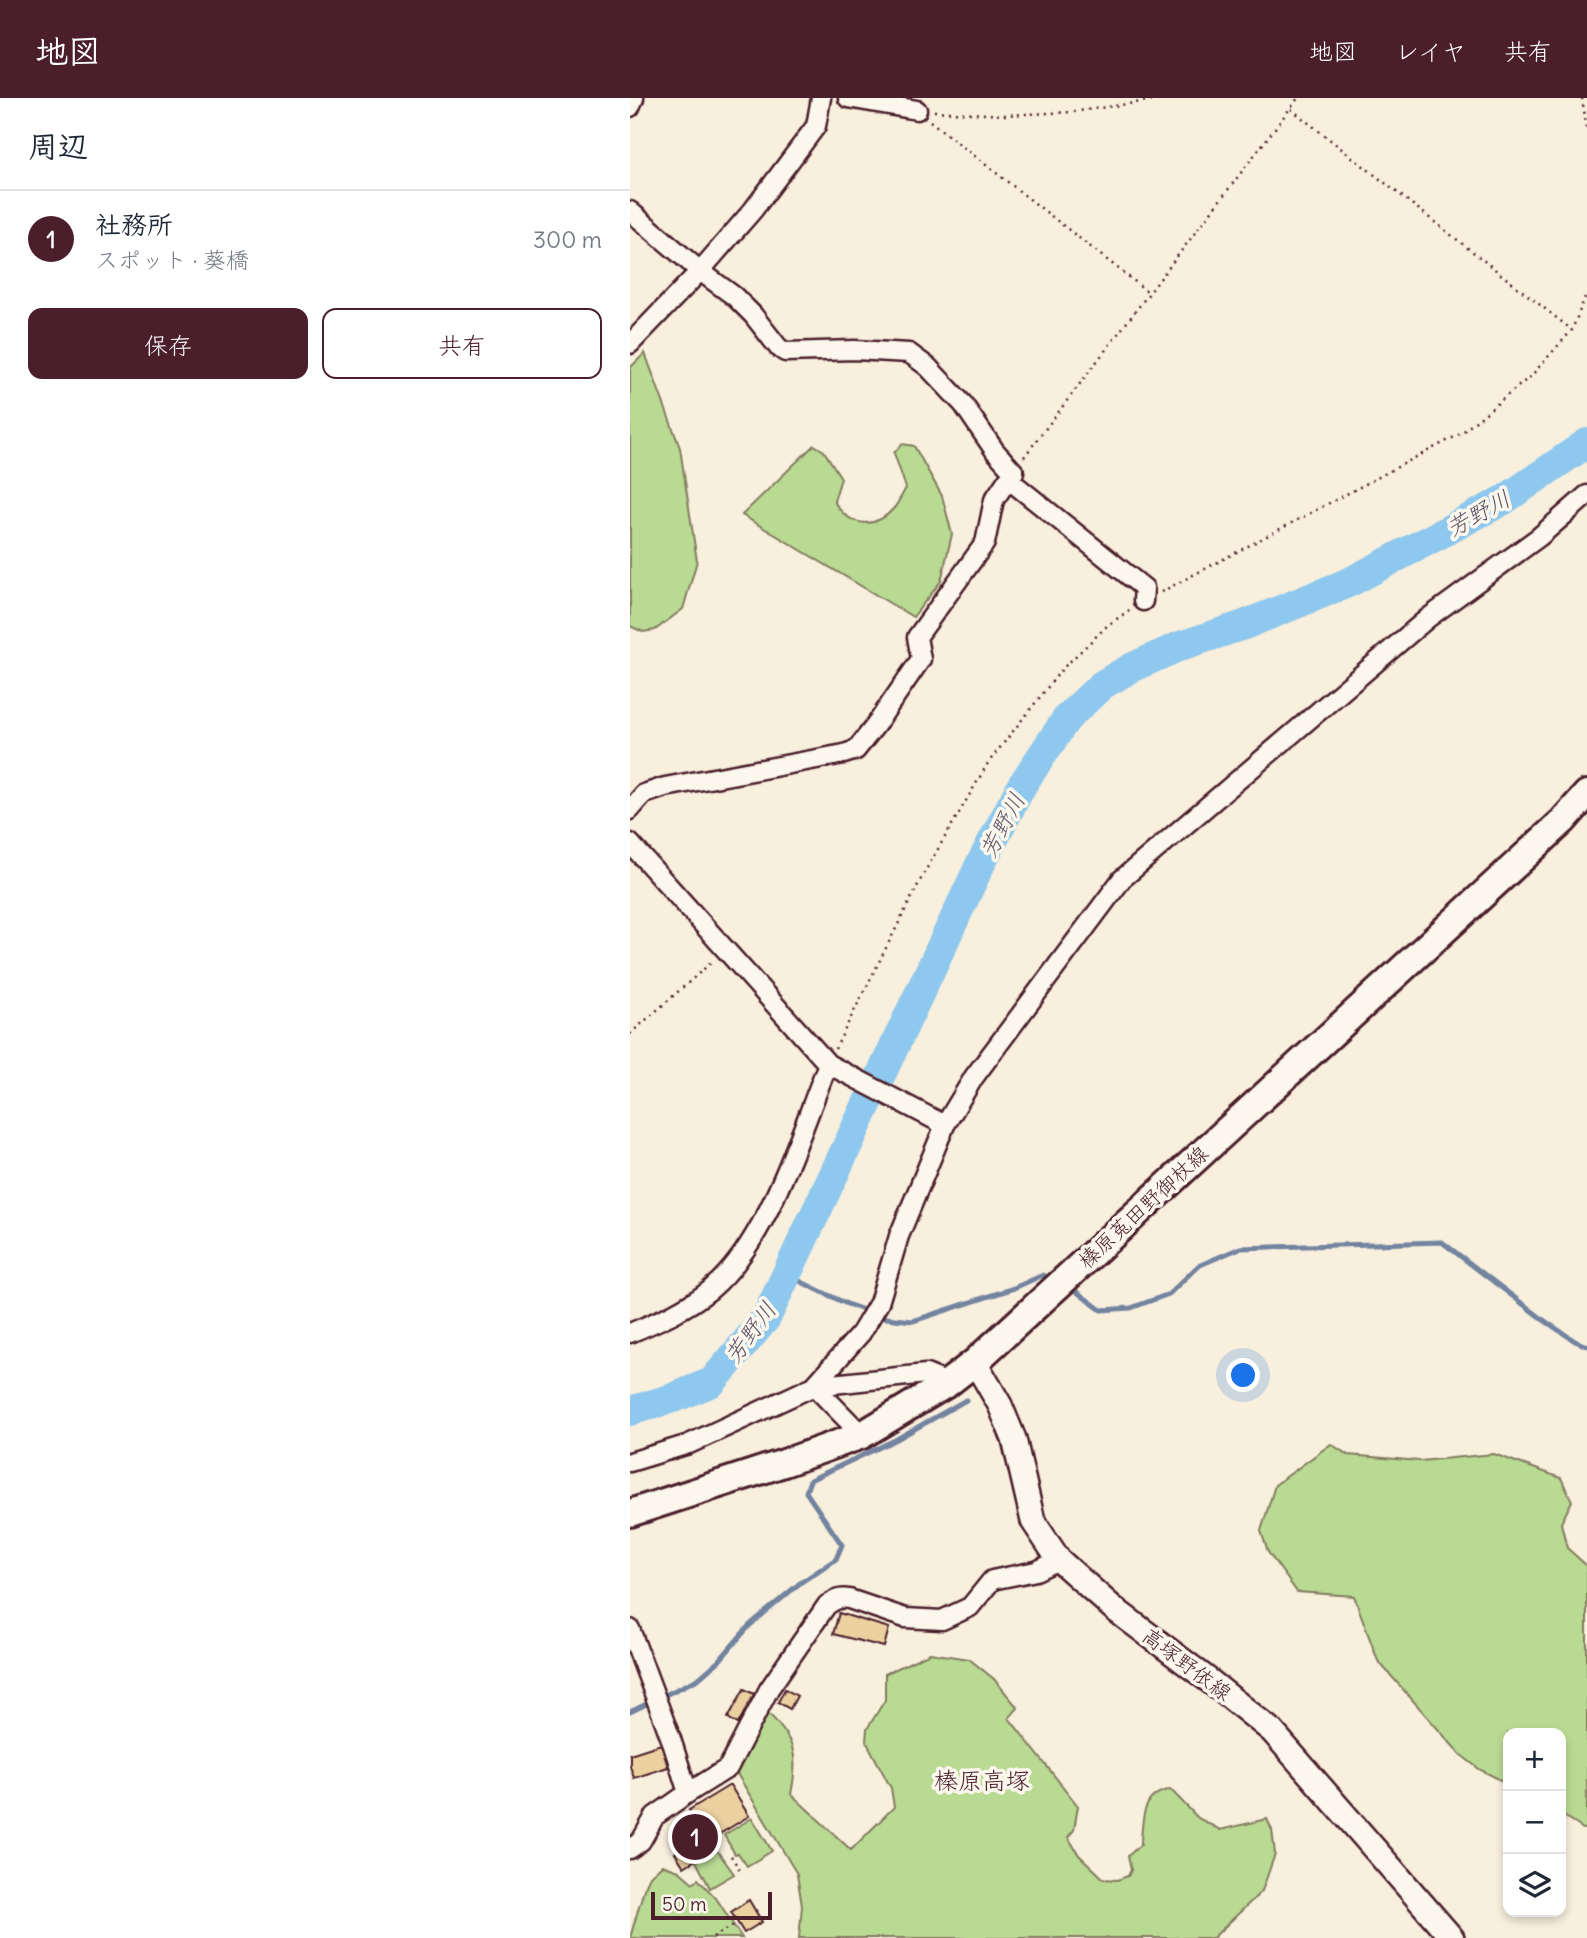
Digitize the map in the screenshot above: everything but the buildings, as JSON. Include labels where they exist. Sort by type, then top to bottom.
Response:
[{"type":"main road","name":"榛原菟田野御杖線","points":[[630,1513],[862,1435],[948,1383],[975,1362],[1563,821],[1587,793]]},
{"type":"main road","name":"高塚野依線","points":[[975,1362],[1000,1405],[1014,1439],[1033,1521],[1059,1560],[1113,1608],[1272,1731],[1452,1938]]},
{"type":"street","points":[[630,107],[634,98]]},
{"type":"street","points":[[630,344],[700,271],[753,210],[816,126],[821,98]]},
{"type":"street","points":[[848,98],[917,110]]},
{"type":"street","points":[[630,211],[700,271],[734,296],[785,352],[909,353],[928,367],[963,404],[995,451],[1014,472]]},
{"type":"street","points":[[630,810],[644,794],[665,787],[856,750],[921,659],[917,637],[985,542],[994,500],[1009,479],[1144,588],[1143,601]]},
{"type":"street","points":[[814,1385],[861,1333],[880,1303],[899,1236],[941,1123],[1122,879],[1428,618],[1539,537],[1587,495]]},
{"type":"street","points":[[630,843],[833,1067],[941,1123]]},
{"type":"street","points":[[630,1333],[676,1313],[710,1289],[738,1262],[771,1205],[833,1067]]},
{"type":"street","points":[[630,1462],[689,1444],[814,1385],[926,1374],[948,1383]]},
{"type":"street","points":[[814,1385],[862,1435]]},
{"type":"street","points":[[630,1849],[641,1841],[655,1816],[728,1768],[769,1689],[827,1605],[843,1598],[905,1618],[942,1620],[970,1607],[992,1580],[1036,1571],[1059,1560]]},
{"type":"street","points":[[630,1629],[688,1793]]},
{"type":"path","points":[[917,110],[1004,115],[1073,112],[1168,98]]},
{"type":"path","points":[[1014,472],[1298,98]]},
{"type":"path","points":[[1582,98],[1587,129]]},
{"type":"path","points":[[1290,108],[1572,330]]},
{"type":"path","points":[[917,110],[1149,293]]},
{"type":"path","points":[[833,1067],[924,873],[988,763],[1062,669],[1108,625],[1143,601],[1460,434],[1531,376],[1572,330],[1587,292]]},
{"type":"path","points":[[630,1034],[726,949]]},
{"type":"path","points":[[731,1856],[740,1870]]},
{"type":"path","points":[[713,1937],[736,1924]]},
{"type":"green space","points":[[645,353],[680,448],[697,561],[683,609],[655,630],[643,632],[630,626],[630,368]]},
{"type":"green space","points":[[902,444],[914,446],[942,496],[952,534],[941,581],[913,617],[742,515],[814,445],[824,451],[841,478],[834,501],[840,509],[854,520],[878,520],[894,508],[906,488],[894,453]]},
{"type":"green space","points":[[1331,1444],[1348,1455],[1420,1461],[1494,1454],[1561,1478],[1572,1501],[1561,1523],[1567,1548],[1587,1566],[1587,1829],[1566,1817],[1566,1728],[1503,1728],[1503,1781],[1479,1769],[1460,1754],[1378,1661],[1354,1596],[1297,1592],[1268,1552],[1261,1531],[1275,1485]]},
{"type":"green space","points":[[930,1653],[969,1659],[994,1679],[1018,1708],[1009,1718],[1078,1806],[1074,1830],[1068,1837],[1079,1855],[1104,1879],[1117,1880],[1128,1876],[1131,1870],[1128,1856],[1141,1844],[1143,1817],[1149,1802],[1161,1792],[1171,1790],[1198,1818],[1220,1830],[1267,1819],[1272,1830],[1275,1854],[1262,1891],[1213,1938],[799,1938],[802,1906],[797,1874],[733,1767],[766,1711],[783,1730],[792,1748],[795,1769],[791,1794],[851,1850],[894,1807],[891,1788],[866,1741],[867,1729],[885,1700],[885,1674]]},
{"type":"green space","points":[[752,1818],[772,1851],[747,1866],[738,1853],[735,1854],[724,1835]]},
{"type":"green space","points":[[716,1849],[734,1874],[710,1888],[696,1861]]},
{"type":"green space","points":[[662,1865],[679,1871],[693,1883],[698,1879],[716,1898],[742,1938],[630,1938],[644,1889],[650,1876]]},
{"type":"waterway","name":"芳野川","points":[[630,1411],[712,1382],[766,1318],[979,867],[1022,785],[1067,718],[1102,685],[1131,668],[1180,646],[1244,625],[1350,582],[1504,500],[1587,443]]},
{"type":"waterway","points":[[1069,1286],[1101,1310],[1131,1308],[1169,1294],[1198,1266],[1240,1248],[1442,1242],[1545,1321],[1587,1346]]},
{"type":"waterway","points":[[787,1275],[847,1304],[886,1318],[913,1321],[1014,1288],[1043,1275],[1053,1280]]},
{"type":"waterway","points":[[630,1712],[698,1679],[719,1661],[749,1626],[800,1583],[836,1559],[842,1545],[806,1492],[810,1480],[895,1440],[966,1400]]},
{"type":"place","name":"社務所","points":[[695,1837]]},
{"type":"district","name":"榛原高塚","points":[[982,1780]]}]
